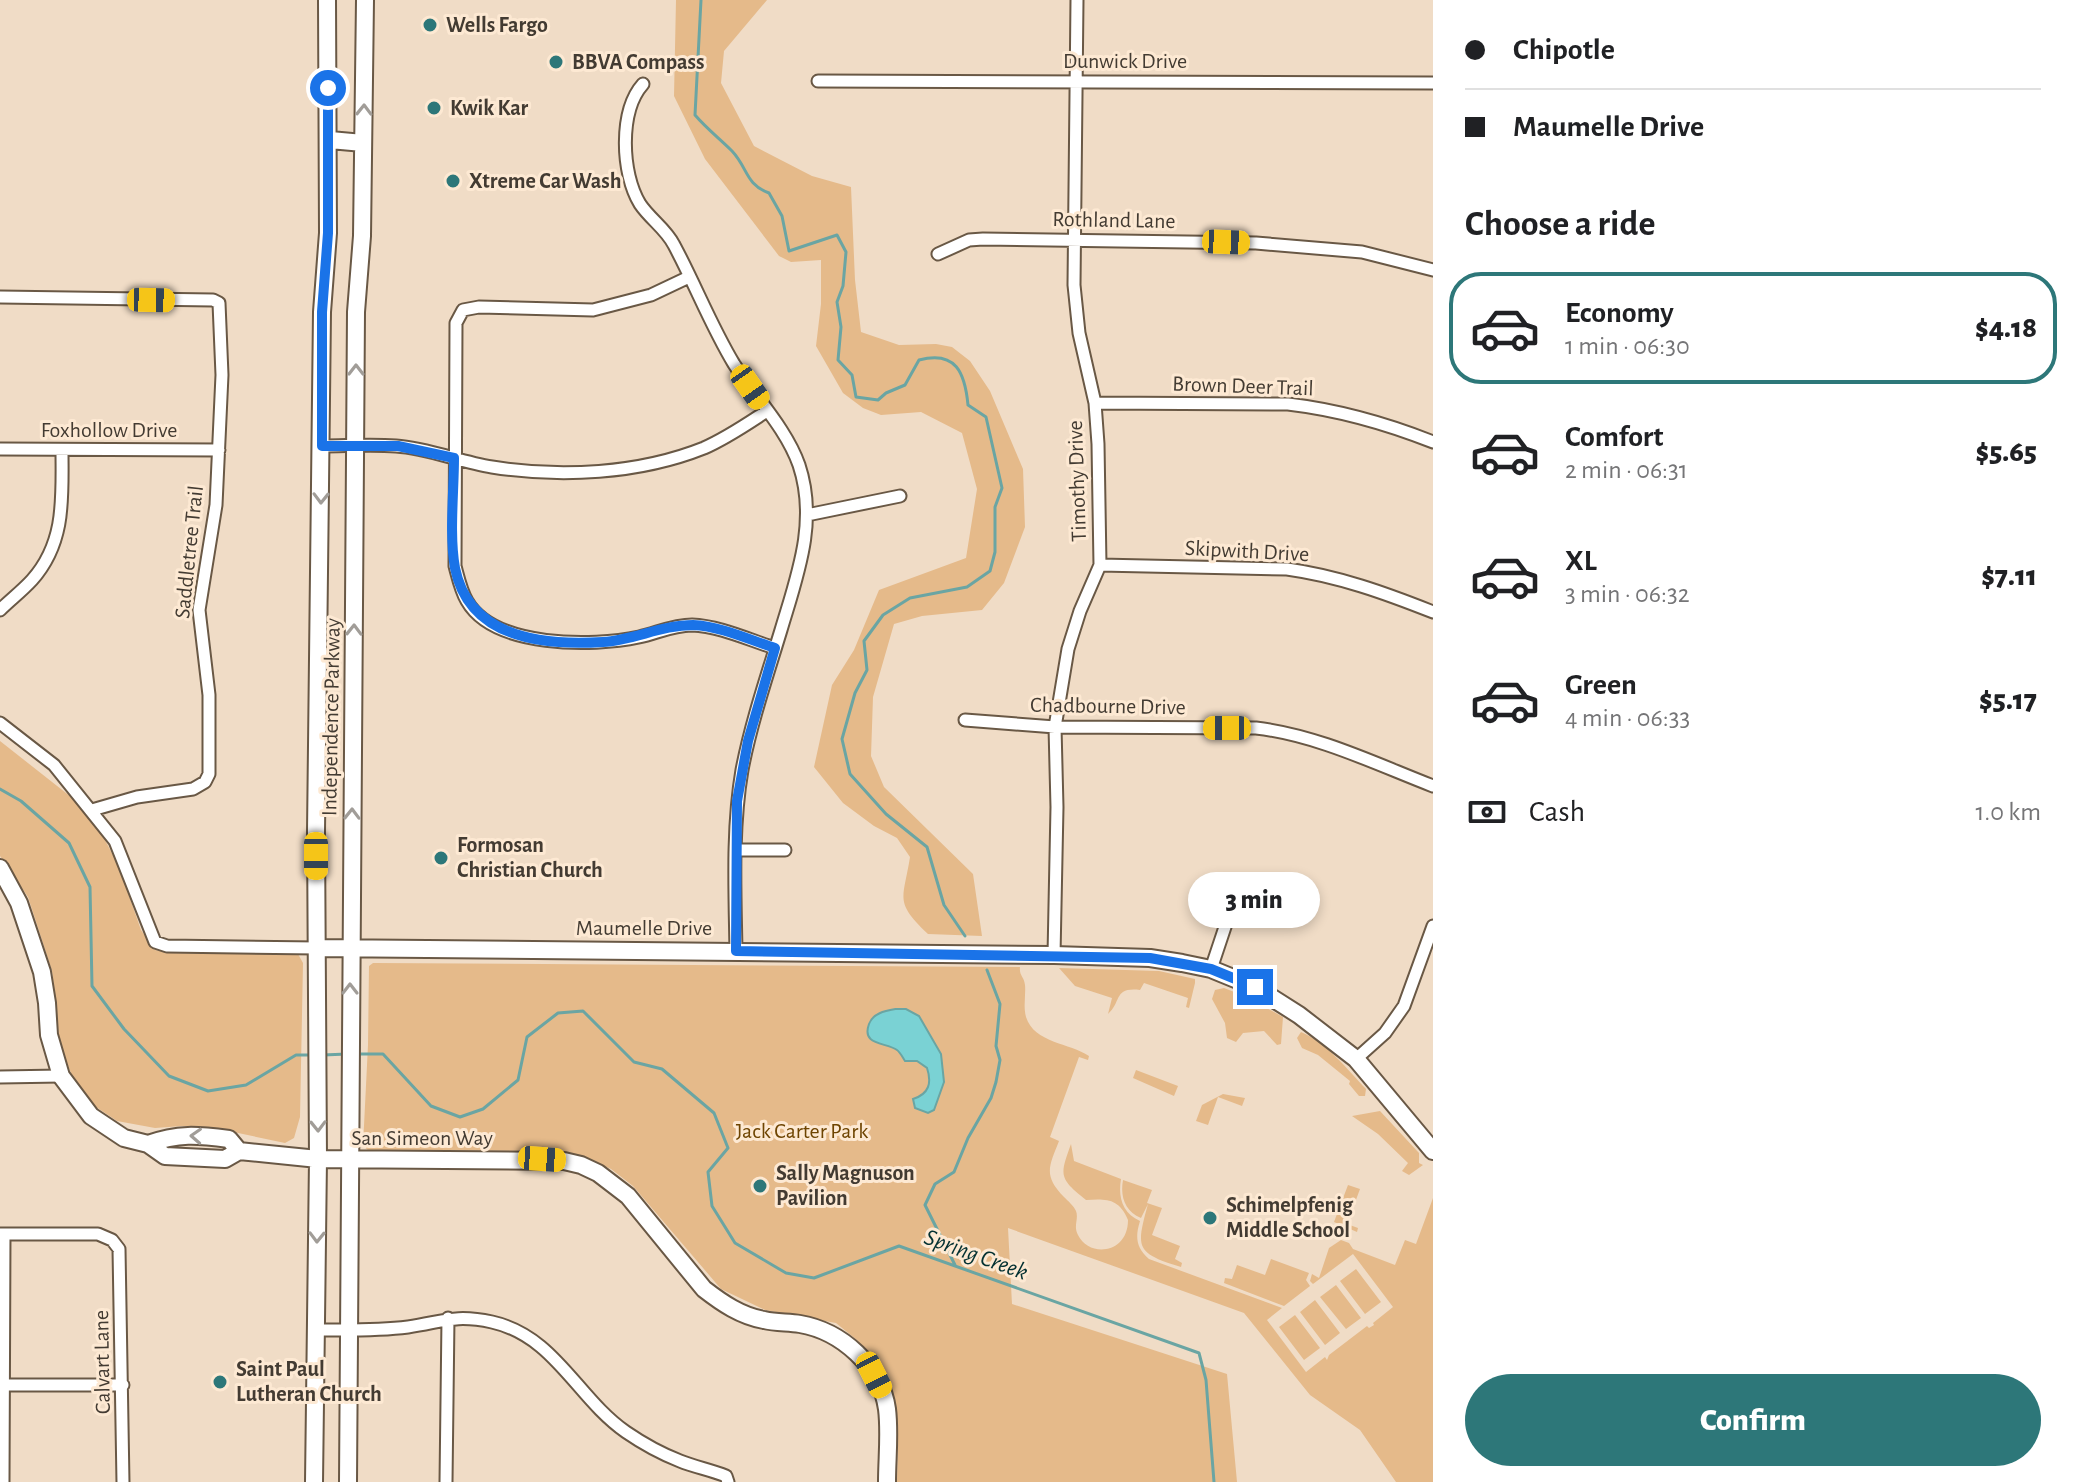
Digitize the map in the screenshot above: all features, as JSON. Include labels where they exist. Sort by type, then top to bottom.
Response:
[{"type":"main road","name":"Independence Parkway","points":[[314,1482],[318,1159],[316,832],[322,312],[330,140],[327,0]]},
{"type":"main road","name":"Independence Parkway","points":[[348,1482],[356,312],[362,236],[365,0]]},
{"type":"main road","points":[[330,140],[363,143]]},
{"type":"main road","name":"San Simeon Way","points":[[0,868],[19,903],[42,972],[49,1035],[61,1076],[91,1116],[124,1138],[148,1144],[171,1135],[200,1136],[229,1139],[239,1151],[318,1159],[542,1159],[581,1165],[613,1183],[628,1196],[704,1289],[717,1299],[740,1313],[763,1320],[819,1329],[850,1346],[882,1390],[886,1407],[887,1482]]},
{"type":"main road","name":"Maumelle Drive","points":[[317,948],[1054,955],[1150,958],[1211,969],[1273,997],[1356,1059],[1433,1151]]},
{"type":"street","name":"Timothy Drive","points":[[1054,955],[1055,727],[1071,639],[1100,565],[1095,403],[1075,306],[1077,0]]},
{"type":"street","name":"Dunwick Drive","points":[[818,81],[1433,83]]},
{"type":"street","points":[[643,84],[634,94],[628,114],[629,175],[642,207],[673,243],[734,363],[785,436],[800,467],[807,515],[801,565],[775,648],[737,801],[736,951]]},
{"type":"street","name":"Rothland Lane","points":[[938,254],[969,240],[1256,243],[1327,248],[1395,258],[1433,270]]},
{"type":"street","points":[[689,277],[651,295],[593,310],[479,307],[463,310],[456,323],[455,566],[467,602],[483,619],[519,635],[553,642],[605,642],[694,625],[775,648]]},
{"type":"street","name":"Saddletree Trail","points":[[0,297],[213,300],[219,303],[222,375],[216,505],[199,610],[209,695],[209,774],[205,782],[193,789],[137,797],[92,810]]},
{"type":"street","name":"Brown Deer Trail","points":[[1095,403],[1288,404],[1316,407],[1377,420],[1433,442]]},
{"type":"street","points":[[322,446],[398,446],[488,467],[524,471],[600,471],[669,459],[703,448],[767,411]]},
{"type":"street","name":"Foxhollow Drive","points":[[0,449],[219,450]]},
{"type":"street","points":[[0,610],[33,578],[50,553],[60,529],[62,450]]},
{"type":"street","points":[[807,515],[900,496]]},
{"type":"street","name":"Skipwith Drive","points":[[1100,565],[1287,569],[1366,586],[1433,612]]},
{"type":"street","name":"Chadbourne Drive","points":[[965,720],[1055,727],[1256,728],[1279,731],[1322,743],[1433,786]]},
{"type":"street","name":"Maumelle Drive","points":[[0,723],[54,765],[115,841],[155,942],[167,946],[317,948]]},
{"type":"street","points":[[736,850],[785,850]]},
{"type":"street","points":[[1211,969],[1227,921],[1244,898]]},
{"type":"street","points":[[1356,1059],[1385,1033],[1404,1006],[1433,926]]},
{"type":"street","points":[[0,1077],[61,1076]]},
{"type":"street","points":[[2,1234],[3,1482]]},
{"type":"street","name":"Calvart Lane","points":[[2,1234],[98,1234],[116,1243],[121,1257],[123,1482]]},
{"type":"street","points":[[316,1330],[410,1327],[448,1318],[495,1323],[532,1339],[548,1350],[587,1395],[625,1431],[680,1461],[727,1479]]},
{"type":"street","points":[[446,1482],[448,1318]]},
{"type":"street","points":[[4,1385],[123,1385]]},
{"type":"green space","points":[[676,0],[767,0],[724,51],[721,83],[754,146],[812,176],[851,187],[855,280],[861,332],[899,345],[952,347],[970,361],[990,391],[1023,469],[1025,527],[1004,583],[982,610],[922,616],[894,624],[873,697],[871,756],[884,787],[973,874],[982,936],[928,934],[910,914],[904,900],[910,857],[897,838],[874,826],[843,803],[814,767],[832,685],[854,650],[879,590],[966,558],[977,489],[962,433],[921,412],[881,415],[863,408],[843,393],[816,346],[821,304],[821,260],[791,262],[779,256],[705,159],[674,96]]},
{"type":"green space","points":[[0,741],[80,804],[104,838],[119,867],[141,930],[155,950],[171,953],[298,954],[303,963],[300,1117],[294,1138],[285,1143],[219,1129],[182,1126],[155,1128],[117,1121],[93,1105],[75,1083],[60,1046],[52,971],[28,897],[0,856]]},
{"type":"green space","name":"Jack Carter Park","points":[[373,963],[1020,967],[1025,985],[1025,1013],[1030,1026],[1044,1037],[1089,1056],[1088,1060],[1079,1057],[1050,1137],[1059,1141],[1050,1170],[1053,1183],[1076,1211],[1078,1235],[1090,1247],[1107,1249],[1122,1240],[1128,1220],[1116,1204],[1106,1200],[1086,1200],[1066,1181],[1064,1170],[1071,1144],[1074,1161],[1121,1179],[1123,1204],[1129,1214],[1140,1221],[1138,1242],[1149,1259],[1282,1308],[1267,1320],[1306,1372],[1325,1357],[1327,1360],[1329,1355],[1367,1326],[1374,1325],[1393,1307],[1353,1254],[1313,1284],[1310,1281],[1312,1274],[1319,1278],[1329,1248],[1341,1240],[1353,1249],[1395,1265],[1405,1240],[1416,1244],[1433,1198],[1433,1482],[1396,1482],[1360,1430],[1310,1395],[1244,1313],[1008,1228],[1012,1304],[1227,1374],[1237,1482],[897,1482],[898,1440],[893,1394],[881,1367],[858,1341],[836,1323],[765,1310],[721,1289],[633,1186],[611,1169],[588,1159],[554,1151],[368,1150],[363,1146],[369,966]]},
{"type":"green space","points":[[1059,968],[1159,971],[1195,979],[1195,983],[1189,1008],[1186,1007],[1188,998],[1144,983],[1140,990],[1122,993],[1108,1014],[1112,998],[1075,986]]},
{"type":"green space","points":[[1224,988],[1283,1017],[1281,1044],[1277,1045],[1264,1031],[1243,1033],[1236,1042],[1227,1038],[1225,1023],[1212,999],[1215,990]]},
{"type":"green space","points":[[1301,1032],[1336,1057],[1366,1089],[1365,1096],[1359,1096],[1349,1084],[1350,1081],[1318,1055],[1302,1048],[1297,1038]]},
{"type":"green space","points":[[1136,1070],[1178,1086],[1174,1096],[1133,1078]]},
{"type":"green space","points":[[1223,1094],[1245,1098],[1242,1106],[1218,1097],[1208,1125],[1196,1121],[1202,1105]]},
{"type":"green space","points":[[1380,1111],[1419,1153],[1419,1163],[1423,1165],[1409,1175],[1402,1171],[1408,1163],[1378,1134],[1352,1116]]},
{"type":"green space","points":[[1123,1180],[1152,1190],[1147,1203],[1162,1208],[1152,1235],[1180,1246],[1175,1259],[1182,1263],[1181,1267],[1147,1253],[1143,1247],[1142,1230],[1148,1204],[1141,1218],[1131,1212],[1123,1198]]},
{"type":"green space","points":[[1348,1185],[1360,1189],[1347,1224],[1358,1228],[1357,1232],[1334,1222]]},
{"type":"green space","points":[[1271,1259],[1309,1273],[1306,1280],[1310,1286],[1284,1306],[1224,1283],[1225,1278],[1232,1279],[1237,1265],[1265,1275]]},
{"type":"green space","points":[[1356,1269],[1381,1302],[1365,1314],[1340,1281]]},
{"type":"green space","points":[[1336,1285],[1361,1318],[1346,1329],[1320,1297]]},
{"type":"green space","points":[[1315,1300],[1340,1333],[1325,1345],[1300,1312]]},
{"type":"green space","points":[[1295,1315],[1320,1348],[1304,1360],[1279,1327]]},
{"type":"water","points":[[906,1009],[919,1016],[941,1054],[944,1082],[934,1110],[928,1113],[915,1108],[913,1099],[928,1087],[927,1068],[917,1061],[905,1061],[897,1050],[868,1036],[873,1017]]},
{"type":"waterway","points":[[701,0],[695,115],[732,151],[755,185],[769,193],[782,216],[789,251],[837,235],[846,252],[843,286],[837,302],[841,327],[838,360],[852,375],[856,397],[878,400],[905,385],[919,360],[942,358],[950,361],[961,374],[968,405],[986,417],[1002,488],[995,507],[995,552],[990,571],[967,587],[910,598],[883,615],[864,641],[867,670],[855,693],[842,739],[850,774],[886,814],[927,847],[944,905],[965,936]]},
{"type":"waterway","name":"Spring Creek","points":[[0,789],[21,801],[69,843],[90,887],[92,986],[124,1029],[169,1076],[208,1091],[246,1085],[296,1055],[311,1055]]},
{"type":"waterway","points":[[955,1265],[925,1205],[935,1184],[954,1172],[996,1082],[1000,1060],[996,1046],[1000,1004],[987,970]]},
{"type":"waterway","name":"Spring Creek","points":[[359,1054],[383,1054],[431,1106],[460,1117],[483,1109],[518,1080],[527,1037],[558,1013],[583,1011],[634,1062],[662,1069],[714,1113],[728,1148],[708,1172],[712,1206],[735,1243],[786,1273],[814,1278],[899,1246],[1199,1353],[1206,1380],[1214,1482]]},
{"type":"waterway","name":"Spring Creek","points":[[323,1055],[347,1054]]},
{"type":"place","name":"Wells Fargo","points":[[430,25]]},
{"type":"place","name":"BBVA Compass","points":[[556,62]]},
{"type":"place","name":"Kwik Kar","points":[[434,108]]},
{"type":"place","name":"Xtreme Car Wash","points":[[453,181]]},
{"type":"place","name":"Formosan Christian Church","points":[[441,858]]},
{"type":"place","name":"Sally Magnuson Pavilion","points":[[760,1186]]},
{"type":"place","name":"Schimelpfenig Middle School","points":[[1210,1218]]},
{"type":"place","name":"Saint Paul Lutheran Church","points":[[220,1382]]},
{"type":"route","points":[[328,88],[330,140],[322,312],[322,446],[398,446],[454,458],[454,549],[460,583],[467,602],[483,619],[507,630],[553,642],[605,642],[694,625],[775,648],[748,741],[737,801],[736,951],[1150,958],[1211,969],[1255,987]]}]
